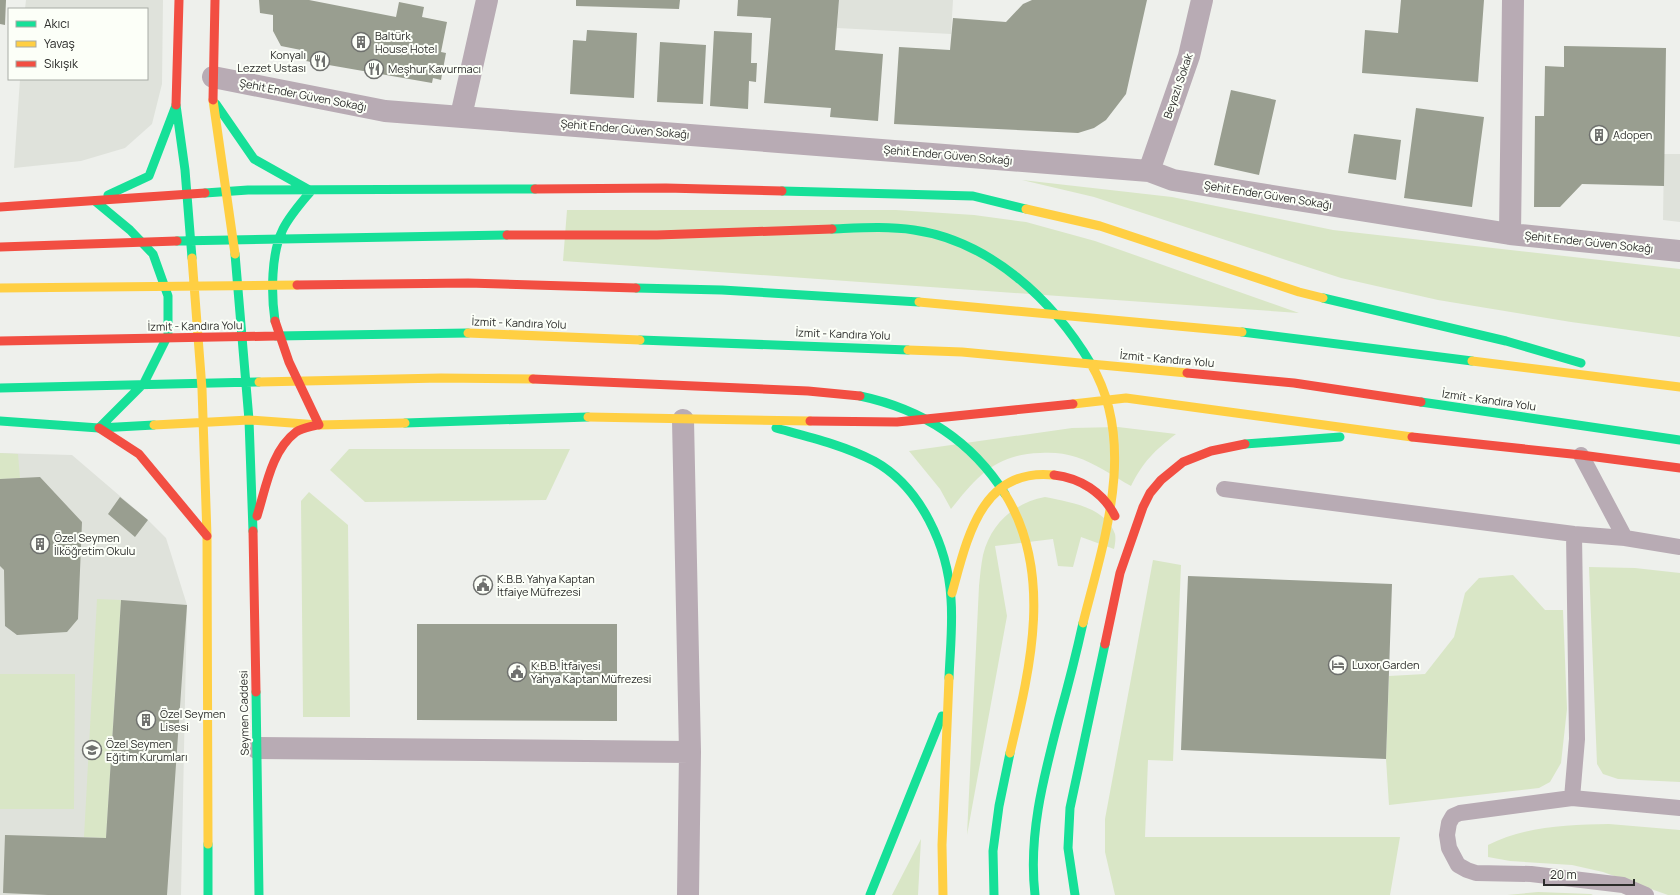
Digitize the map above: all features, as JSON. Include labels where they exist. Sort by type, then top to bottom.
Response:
[{"type":"main road","points":[[179,0],[176,105],[186,193],[202,389],[207,536],[208,895]]},
{"type":"main road","name":"Seymen Caddesi","points":[[215,0],[213,100],[233,232],[249,420],[253,531],[259,895]]},
{"type":"main road","points":[[213,100],[254,159],[311,191]]},
{"type":"main road","points":[[95,201],[148,176],[176,105]]},
{"type":"main road","points":[[0,207],[227,191],[666,188],[973,196],[1100,226],[1299,292],[1506,341],[1642,382]]},
{"type":"main road","points":[[311,191],[284,226],[271,271],[273,318],[288,362],[305,391],[318,425]]},
{"type":"main road","points":[[95,201],[130,230],[153,254],[168,296],[168,335],[144,383],[99,428]]},
{"type":"main road","points":[[0,247],[463,235],[658,235],[851,229],[912,230],[933,235],[972,248],[988,257],[1024,282],[1062,322],[1093,369],[1103,390],[1109,412],[1115,458],[1113,498],[1096,575],[1052,746],[1036,817],[1032,850],[1035,895]]},
{"type":"main road","points":[[0,288],[468,283],[722,290],[957,304],[1227,330],[1680,387]]},
{"type":"main road","name":"İzmit - Kandıra Yolu","points":[[0,341],[470,333],[728,341],[962,352],[1294,383],[1680,440]]},
{"type":"main road","points":[[0,388],[460,378],[683,384],[836,392],[858,395],[876,398],[914,412],[932,421],[968,447],[982,461],[1007,496],[1016,514],[1026,542],[1032,567],[1035,592],[1035,632],[996,824],[992,869],[994,895]]},
{"type":"main road","points":[[0,422],[99,428],[249,420],[318,425],[599,418],[897,422],[1126,398],[1382,434],[1581,454],[1680,468]]},
{"type":"main road","points":[[752,421],[852,451],[887,469],[899,479],[913,496],[927,518],[944,560],[951,598],[949,698],[942,846],[942,895]]},
{"type":"main road","points":[[253,531],[274,464],[285,443],[297,431],[318,425]]},
{"type":"main road","points":[[99,428],[140,454],[207,536]]},
{"type":"main road","points":[[1074,895],[1068,848],[1069,815],[1120,573],[1143,508],[1150,493],[1161,480],[1183,462],[1211,451],[1240,444],[1382,434]]},
{"type":"main road","points":[[951,598],[965,545],[979,511],[996,491],[1014,479],[1029,474],[1043,473],[1061,476],[1092,488],[1098,491],[1108,504],[1119,527]]},
{"type":"main road","points":[[1120,573],[1122,540]]},
{"type":"main road","points":[[870,895],[949,698]]},
{"type":"street","points":[[461,116],[487,0]]},
{"type":"street","name":"Beyazlı Sokak","points":[[1149,171],[1189,56],[1202,0]]},
{"type":"street","points":[[1510,234],[1513,0]]},
{"type":"street","name":"Şehit Ender Güven Sokağı","points":[[213,77],[385,111],[1149,171],[1173,180],[1510,234],[1680,251]]},
{"type":"street","points":[[683,420],[690,752],[688,895]]},
{"type":"street","points":[[257,748],[690,752]]},
{"type":"lane","points":[[1581,454],[1625,538]]},
{"type":"lane","points":[[1224,489],[1574,534],[1625,538],[1680,547]]},
{"type":"lane","points":[[1572,798],[1577,739],[1574,534]]},
{"type":"lane","points":[[1646,895],[1623,885],[1531,874],[1476,873],[1458,865],[1449,848],[1447,835],[1448,823],[1453,816],[1460,812],[1572,798],[1680,808]]},
{"type":"shaded area","points":[[26,0],[163,0],[162,84],[152,124],[125,148],[81,161],[14,168],[20,80],[148,80],[148,8],[25,8]]},
{"type":"shaded area","points":[[839,0],[953,0],[951,34],[837,28]]},
{"type":"shaded area","points":[[1664,154],[1680,154],[1680,222],[1663,220]]},
{"type":"shaded area","name":"Özel Seymen Eğitim Kurumları","points":[[0,453],[72,455],[148,520],[166,538],[187,605],[181,895],[0,895]]},
{"type":"green space","points":[[1022,180],[1172,197],[1333,230],[1680,269],[1680,337],[1571,322],[1438,300],[1341,278],[1094,197]]},
{"type":"green space","points":[[567,210],[896,210],[974,215],[1026,222],[1095,241],[1299,313],[563,261]]},
{"type":"green space","points":[[1118,427],[1176,434],[1150,457],[1140,470],[1131,486],[1097,466],[1072,456],[1049,453],[1025,454],[999,462],[989,469],[970,486],[951,509],[940,489],[909,451],[1072,428]]},
{"type":"green space","points":[[349,449],[570,449],[546,500],[365,502],[330,470]]},
{"type":"green space","points":[[0,453],[18,454],[20,478],[0,479]]},
{"type":"green space","points":[[309,492],[348,525],[350,717],[303,717],[301,501]]},
{"type":"green space","points":[[1045,497],[1086,507],[1104,518],[1115,534],[1114,549],[1081,537],[1073,567],[1058,566],[1053,539],[995,546],[1007,616],[967,835],[979,586],[983,555],[992,533],[1005,516],[1023,504]]},
{"type":"green space","points":[[1153,560],[1181,565],[1173,761],[1148,760],[1145,837],[1400,837],[1390,895],[1115,895],[1105,852],[1105,819]]},
{"type":"green space","points":[[1589,567],[1635,568],[1680,573],[1680,782],[1618,779],[1603,774],[1597,764]]},
{"type":"green space","points":[[1513,575],[1545,610],[1563,610],[1567,709],[1561,763],[1550,782],[1539,788],[1389,805],[1386,759],[1389,676],[1425,674],[1454,637],[1465,593],[1479,578]]},
{"type":"green space","points":[[97,599],[121,600],[106,838],[84,837]]},
{"type":"green space","points":[[0,674],[75,674],[74,809],[0,809]]},
{"type":"green space","points":[[1609,824],[1680,830],[1680,895],[1668,895],[1603,872],[1572,865],[1510,861],[1488,857],[1488,845],[1531,830],[1562,826]]},
{"type":"green space","points":[[921,839],[918,895],[892,895]]},
{"type":"green space","points":[[1538,892],[1591,894],[1593,895],[1507,895]]},
{"type":"building","points":[[0,0],[6,0],[5,25],[0,24]]},
{"type":"building","name":"Baltürk House Hotel","points":[[259,0],[309,0],[396,17],[399,2],[424,7],[422,17],[447,22],[441,52],[446,53],[441,80],[433,78],[432,83],[300,60],[301,50],[281,46],[273,31],[273,15],[260,13]]},
{"type":"building","points":[[576,0],[680,0],[679,9],[576,6]]},
{"type":"building","points":[[738,0],[839,0],[835,50],[883,54],[878,121],[830,117],[831,108],[764,103],[771,18],[737,16]]},
{"type":"building","points":[[1032,0],[1147,0],[1126,94],[1106,120],[1094,128],[1078,133],[894,124],[899,47],[950,50],[953,18],[1006,22],[1023,4]]},
{"type":"building","points":[[1401,0],[1484,0],[1478,82],[1362,73],[1365,30],[1398,33]]},
{"type":"building","points":[[587,30],[637,33],[634,98],[570,94],[573,40],[586,41]]},
{"type":"building","points":[[714,31],[752,33],[751,63],[757,63],[756,82],[749,81],[748,109],[710,106]]},
{"type":"building","points":[[660,42],[706,45],[703,104],[657,102]]},
{"type":"building","name":"Adopen","points":[[1564,46],[1666,48],[1664,186],[1582,184],[1560,207],[1534,207],[1535,116],[1544,116],[1545,66],[1564,67]]},
{"type":"building","points":[[1231,90],[1276,100],[1259,175],[1214,165]]},
{"type":"building","points":[[1416,108],[1484,117],[1472,207],[1404,198]]},
{"type":"building","points":[[1354,134],[1401,140],[1396,180],[1348,173]]},
{"type":"building","name":"Özel Seymen İlköğretim Okulu","points":[[40,477],[82,522],[78,619],[67,632],[17,635],[5,626],[4,570],[0,566],[0,479]]},
{"type":"building","points":[[120,497],[148,520],[135,537],[108,514]]},
{"type":"building","name":"Luxor Garden","points":[[1188,576],[1392,584],[1386,759],[1181,750]]},
{"type":"building","name":"Özel Seymen Lisesi","points":[[121,600],[187,605],[167,895],[48,895],[3,893],[5,835],[106,838]]},
{"type":"building","name":"K.B.B. İtfaiyesi Yahya Kaptan Müfrezesi","points":[[417,624],[617,624],[617,721],[417,720]]},
{"type":"traffic: fast","points":[[216,104],[254,159],[311,191],[289,219],[279,239],[273,274],[275,321]]},
{"type":"traffic: fast","points":[[176,105],[185,170],[192,258]]},
{"type":"traffic: fast","points":[[108,195],[149,176],[175,108]]},
{"type":"traffic: fast","points":[[205,193],[248,190],[535,189]]},
{"type":"traffic: fast","points":[[782,191],[973,196],[1026,209]]},
{"type":"traffic: fast","points":[[95,201],[130,230],[153,254],[168,296],[168,335],[144,383],[99,428]]},
{"type":"traffic: fast","points":[[832,229],[883,228],[914,230],[942,236],[993,260],[1017,277],[1038,296],[1076,340],[1091,364]]},
{"type":"traffic: fast","points":[[177,241],[507,235]]},
{"type":"traffic: fast","points":[[235,254],[249,420],[253,531]]},
{"type":"traffic: fast","points":[[636,288],[722,290],[919,302]]},
{"type":"traffic: fast","points":[[1323,298],[1506,341],[1581,363]]},
{"type":"traffic: fast","points":[[1242,332],[1472,361]]},
{"type":"traffic: fast","points":[[276,336],[468,333]]},
{"type":"traffic: fast","points":[[640,340],[908,350]]},
{"type":"traffic: fast","points":[[0,388],[259,382]]},
{"type":"traffic: fast","points":[[860,396],[904,409],[924,418],[943,430],[961,443],[977,458],[992,475],[1005,494]]},
{"type":"traffic: fast","points":[[1421,402],[1680,440]]},
{"type":"traffic: fast","points":[[405,423],[588,417]]},
{"type":"traffic: fast","points":[[0,421],[99,428],[154,425]]},
{"type":"traffic: fast","points":[[776,428],[838,446],[874,461],[891,472],[918,502],[938,539],[949,579],[952,619],[949,678]]},
{"type":"traffic: fast","points":[[1245,444],[1340,437]]},
{"type":"traffic: fast","points":[[1035,895],[1033,872],[1039,805],[1048,762],[1083,623]]},
{"type":"traffic: fast","points":[[1075,895],[1068,848],[1070,808],[1105,644]]},
{"type":"traffic: fast","points":[[256,692],[259,895]]},
{"type":"traffic: fast","points":[[870,895],[942,716]]},
{"type":"traffic: fast","points":[[994,895],[993,851],[999,806],[1010,753]]},
{"type":"traffic: fast","points":[[208,844],[208,895]]},
{"type":"traffic: slow","points":[[213,100],[235,254]]},
{"type":"traffic: slow","points":[[1026,209],[1100,226],[1299,292],[1323,298]]},
{"type":"traffic: slow","points":[[192,258],[202,389],[207,536]]},
{"type":"traffic: slow","points":[[0,288],[297,285]]},
{"type":"traffic: slow","points":[[919,302],[1242,332]]},
{"type":"traffic: slow","points":[[468,333],[640,340]]},
{"type":"traffic: slow","points":[[908,350],[962,352],[1187,373]]},
{"type":"traffic: slow","points":[[1472,361],[1680,387]]},
{"type":"traffic: slow","points":[[1083,623],[1107,526],[1115,459],[1113,427],[1105,395],[1091,364]]},
{"type":"traffic: slow","points":[[259,382],[441,378],[533,379]]},
{"type":"traffic: slow","points":[[1073,404],[1126,398],[1412,437]]},
{"type":"traffic: slow","points":[[588,417],[810,421]]},
{"type":"traffic: slow","points":[[154,425],[249,420],[319,425],[405,423]]},
{"type":"traffic: slow","points":[[952,593],[964,551],[972,530],[981,511],[994,495],[1009,482],[1029,476],[1054,475]]},
{"type":"traffic: slow","points":[[1005,494],[1020,524],[1029,556],[1033,589],[1033,622],[1030,655],[1025,688],[1010,753]]},
{"type":"traffic: slow","points":[[207,536],[208,844]]},
{"type":"traffic: slow","points":[[943,895],[942,845],[949,678]]},
{"type":"traffic: jam","points":[[176,105],[179,0]]},
{"type":"traffic: jam","points":[[213,100],[215,0]]},
{"type":"traffic: jam","points":[[535,189],[666,188],[782,191]]},
{"type":"traffic: jam","points":[[0,207],[205,193]]},
{"type":"traffic: jam","points":[[507,235],[657,235],[832,229]]},
{"type":"traffic: jam","points":[[0,247],[177,241]]},
{"type":"traffic: jam","points":[[297,285],[468,283],[636,288]]},
{"type":"traffic: jam","points":[[275,321],[289,362],[319,425]]},
{"type":"traffic: jam","points":[[0,341],[276,336]]},
{"type":"traffic: jam","points":[[1187,373],[1294,383],[1421,402]]},
{"type":"traffic: jam","points":[[533,379],[808,391],[860,396]]},
{"type":"traffic: jam","points":[[810,421],[897,422],[1073,404]]},
{"type":"traffic: jam","points":[[257,516],[270,471],[281,449],[296,432],[317,425]]},
{"type":"traffic: jam","points":[[99,428],[139,454],[207,536]]},
{"type":"traffic: jam","points":[[1412,437],[1581,455],[1680,468]]},
{"type":"traffic: jam","points":[[1105,644],[1120,573],[1143,507],[1150,493],[1161,480],[1183,462],[1211,451],[1245,444]]},
{"type":"traffic: jam","points":[[1054,475],[1073,479],[1090,488],[1104,500],[1115,516]]},
{"type":"traffic: jam","points":[[253,531],[256,692]]},
{"type":"place","name":"Baltürk House Hotel","points":[[361,42]]},
{"type":"place","name":"Konyalı Lezzet Ustası","points":[[320,61]]},
{"type":"place","name":"Meşhur Kavurmacı","points":[[374,69]]},
{"type":"place","name":"Adopen","points":[[1599,135]]},
{"type":"place","name":"Özel Seymen İlköğretim Okulu","points":[[40,544]]},
{"type":"place","name":"K.B.B. Yahya Kaptan İtfaiye Müfrezesi","points":[[483,585]]},
{"type":"place","name":"Luxor Garden","points":[[1338,665]]},
{"type":"place","name":"K.B.B. İtfaiyesi Yahya Kaptan Müfrezesi","points":[[517,672]]},
{"type":"place","name":"Özel Seymen Lisesi","points":[[146,720]]},
{"type":"place","name":"Özel Seymen Eğitim Kurumları","points":[[92,750]]}]
